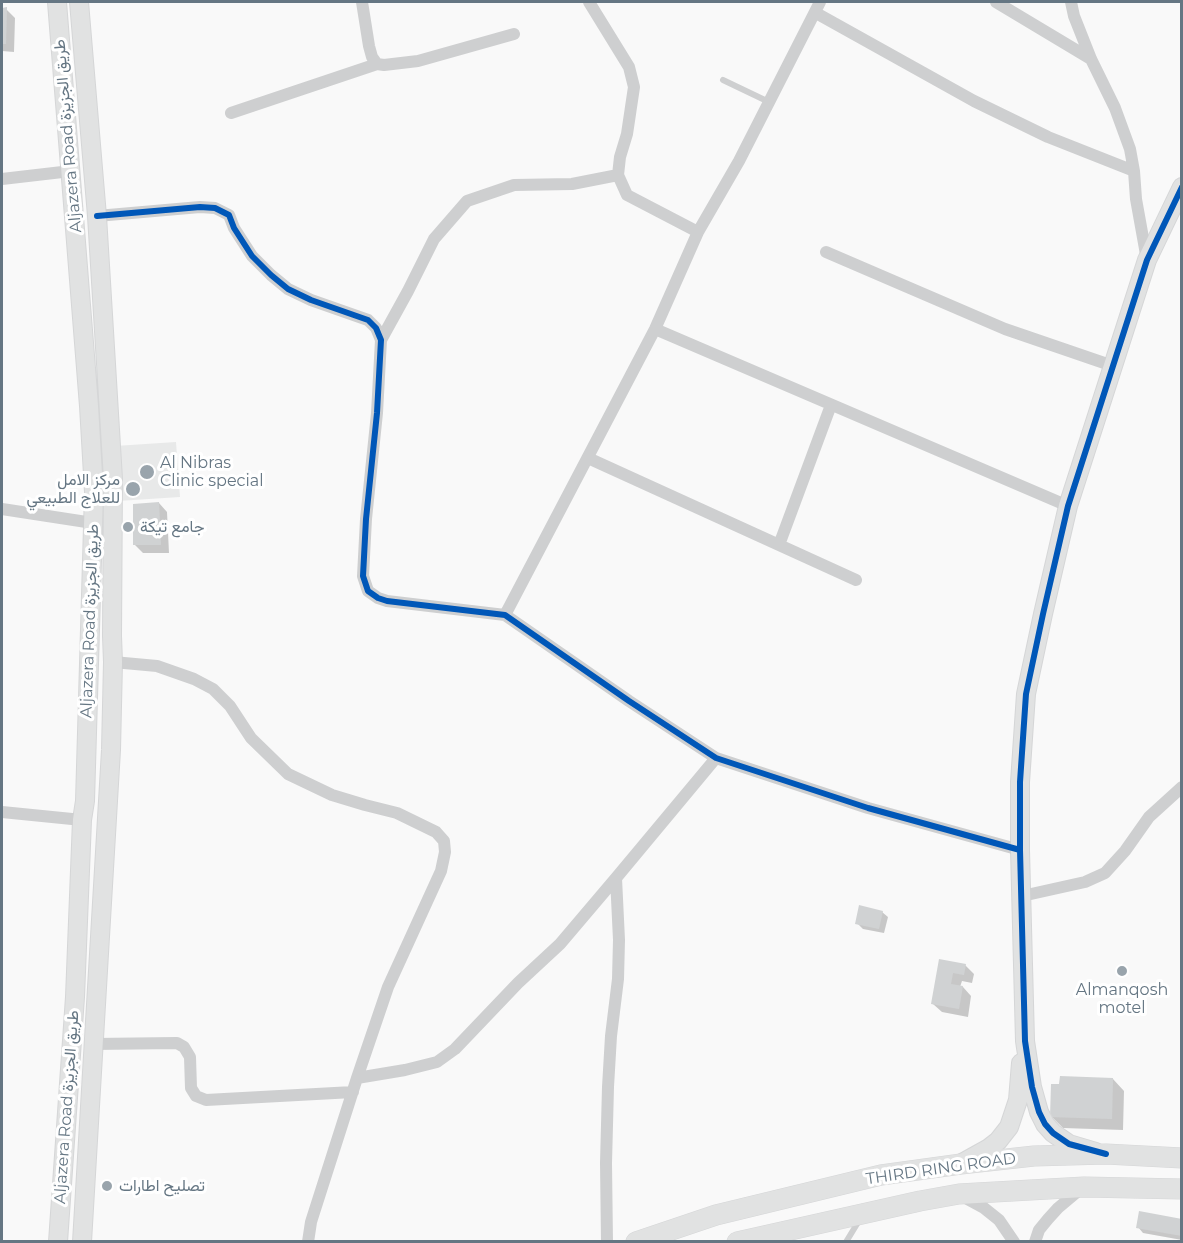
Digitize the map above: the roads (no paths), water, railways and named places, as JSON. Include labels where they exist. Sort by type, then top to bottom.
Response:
[{"type":"main road","name":"Aljazera Road طريق الجزيزة","points":[[57,2],[94,492],[86,790],[82,820],[75,997],[58,1242]]},
{"type":"main road","name":"Aljazera Road طريق الجزيزة","points":[[79,2],[97,216],[113,479],[111,750],[82,1242]]},
{"type":"main road","points":[[1106,1154],[1069,1144],[1053,1133],[1039,1112],[1032,1088],[1025,1041],[1020,850],[1020,782],[1026,694],[1068,506],[1147,260],[1182,187]]},
{"type":"main road","points":[[961,1164],[989,1148],[1009,1127],[1018,1100],[1025,1041]]},
{"type":"main road","name":"THIRD RING ROAD","points":[[636,1242],[716,1215],[881,1175],[1034,1156],[1106,1154],[1182,1158]]},
{"type":"main road","name":"THIRD RING ROAD","points":[[737,1242],[959,1194],[1083,1187],[1182,1189]]},
{"type":"street","points":[[362,2],[369,46],[377,64]]},
{"type":"street","points":[[590,2],[629,67],[634,87],[618,175],[627,195],[698,232]]},
{"type":"street","points":[[996,2],[1091,59]]},
{"type":"street","points":[[1071,2],[1074,16],[1091,59],[1115,108],[1130,149],[1147,260]]},
{"type":"street","points":[[505,615],[655,329],[698,232],[739,161],[818,7],[974,101],[1048,137],[1134,171]]},
{"type":"street","points":[[231,113],[377,64],[418,61],[514,34]]},
{"type":"street","points":[[2,179],[71,171]]},
{"type":"street","points":[[618,175],[572,184],[514,185],[466,201],[434,239],[381,340],[377,413],[365,530],[363,576],[368,591],[387,601],[505,615],[716,758],[867,808],[1020,850]]},
{"type":"street","points":[[97,216],[200,207],[215,208],[229,215],[234,228],[252,256],[271,276],[288,289],[311,300],[368,320],[376,328],[381,340]]},
{"type":"street","points":[[826,252],[1005,329],[1113,366]]},
{"type":"street","points":[[655,329],[1068,506]]},
{"type":"street","points":[[779,545],[831,405]]},
{"type":"street","points":[[588,458],[856,580]]},
{"type":"street","points":[[2,509],[93,524]]},
{"type":"street","points":[[113,662],[157,666],[194,679],[213,689],[230,705],[251,738],[288,774],[332,795],[398,813],[436,832],[444,841],[445,852],[441,871],[388,987],[357,1078],[312,1222],[308,1242]]},
{"type":"street","points":[[357,1078],[437,1062],[455,1049],[560,944],[716,758]]},
{"type":"street","points":[[1022,896],[1084,882],[1105,873],[1149,817],[1182,787]]},
{"type":"street","points":[[2,812],[82,820]]},
{"type":"street","points":[[607,1242],[608,1087],[619,969],[616,879]]},
{"type":"street","points":[[93,1044],[177,1043],[184,1047],[190,1058],[191,1088],[196,1096],[206,1100],[353,1092]]},
{"type":"street","points":[[1035,1242],[1039,1230],[1048,1219],[1083,1187]]},
{"type":"street","points":[[959,1194],[984,1208],[999,1220],[1014,1242]]},
{"type":"lane","points":[[723,80],[769,102]]},
{"type":"lane","points":[[846,1242],[863,1213]]},
{"type":"place","name":"Al Nibras Clinic special","points":[[147,472]]},
{"type":"place","name":"مركز الامل للعلاج الطبيعي","points":[[133,489]]},
{"type":"place","name":"جامع تيكة","points":[[128,527]]},
{"type":"place","name":"Almanqosh motel","points":[[1122,971]]},
{"type":"place","name":"تصليح اطارات","points":[[107,1186]]}]
